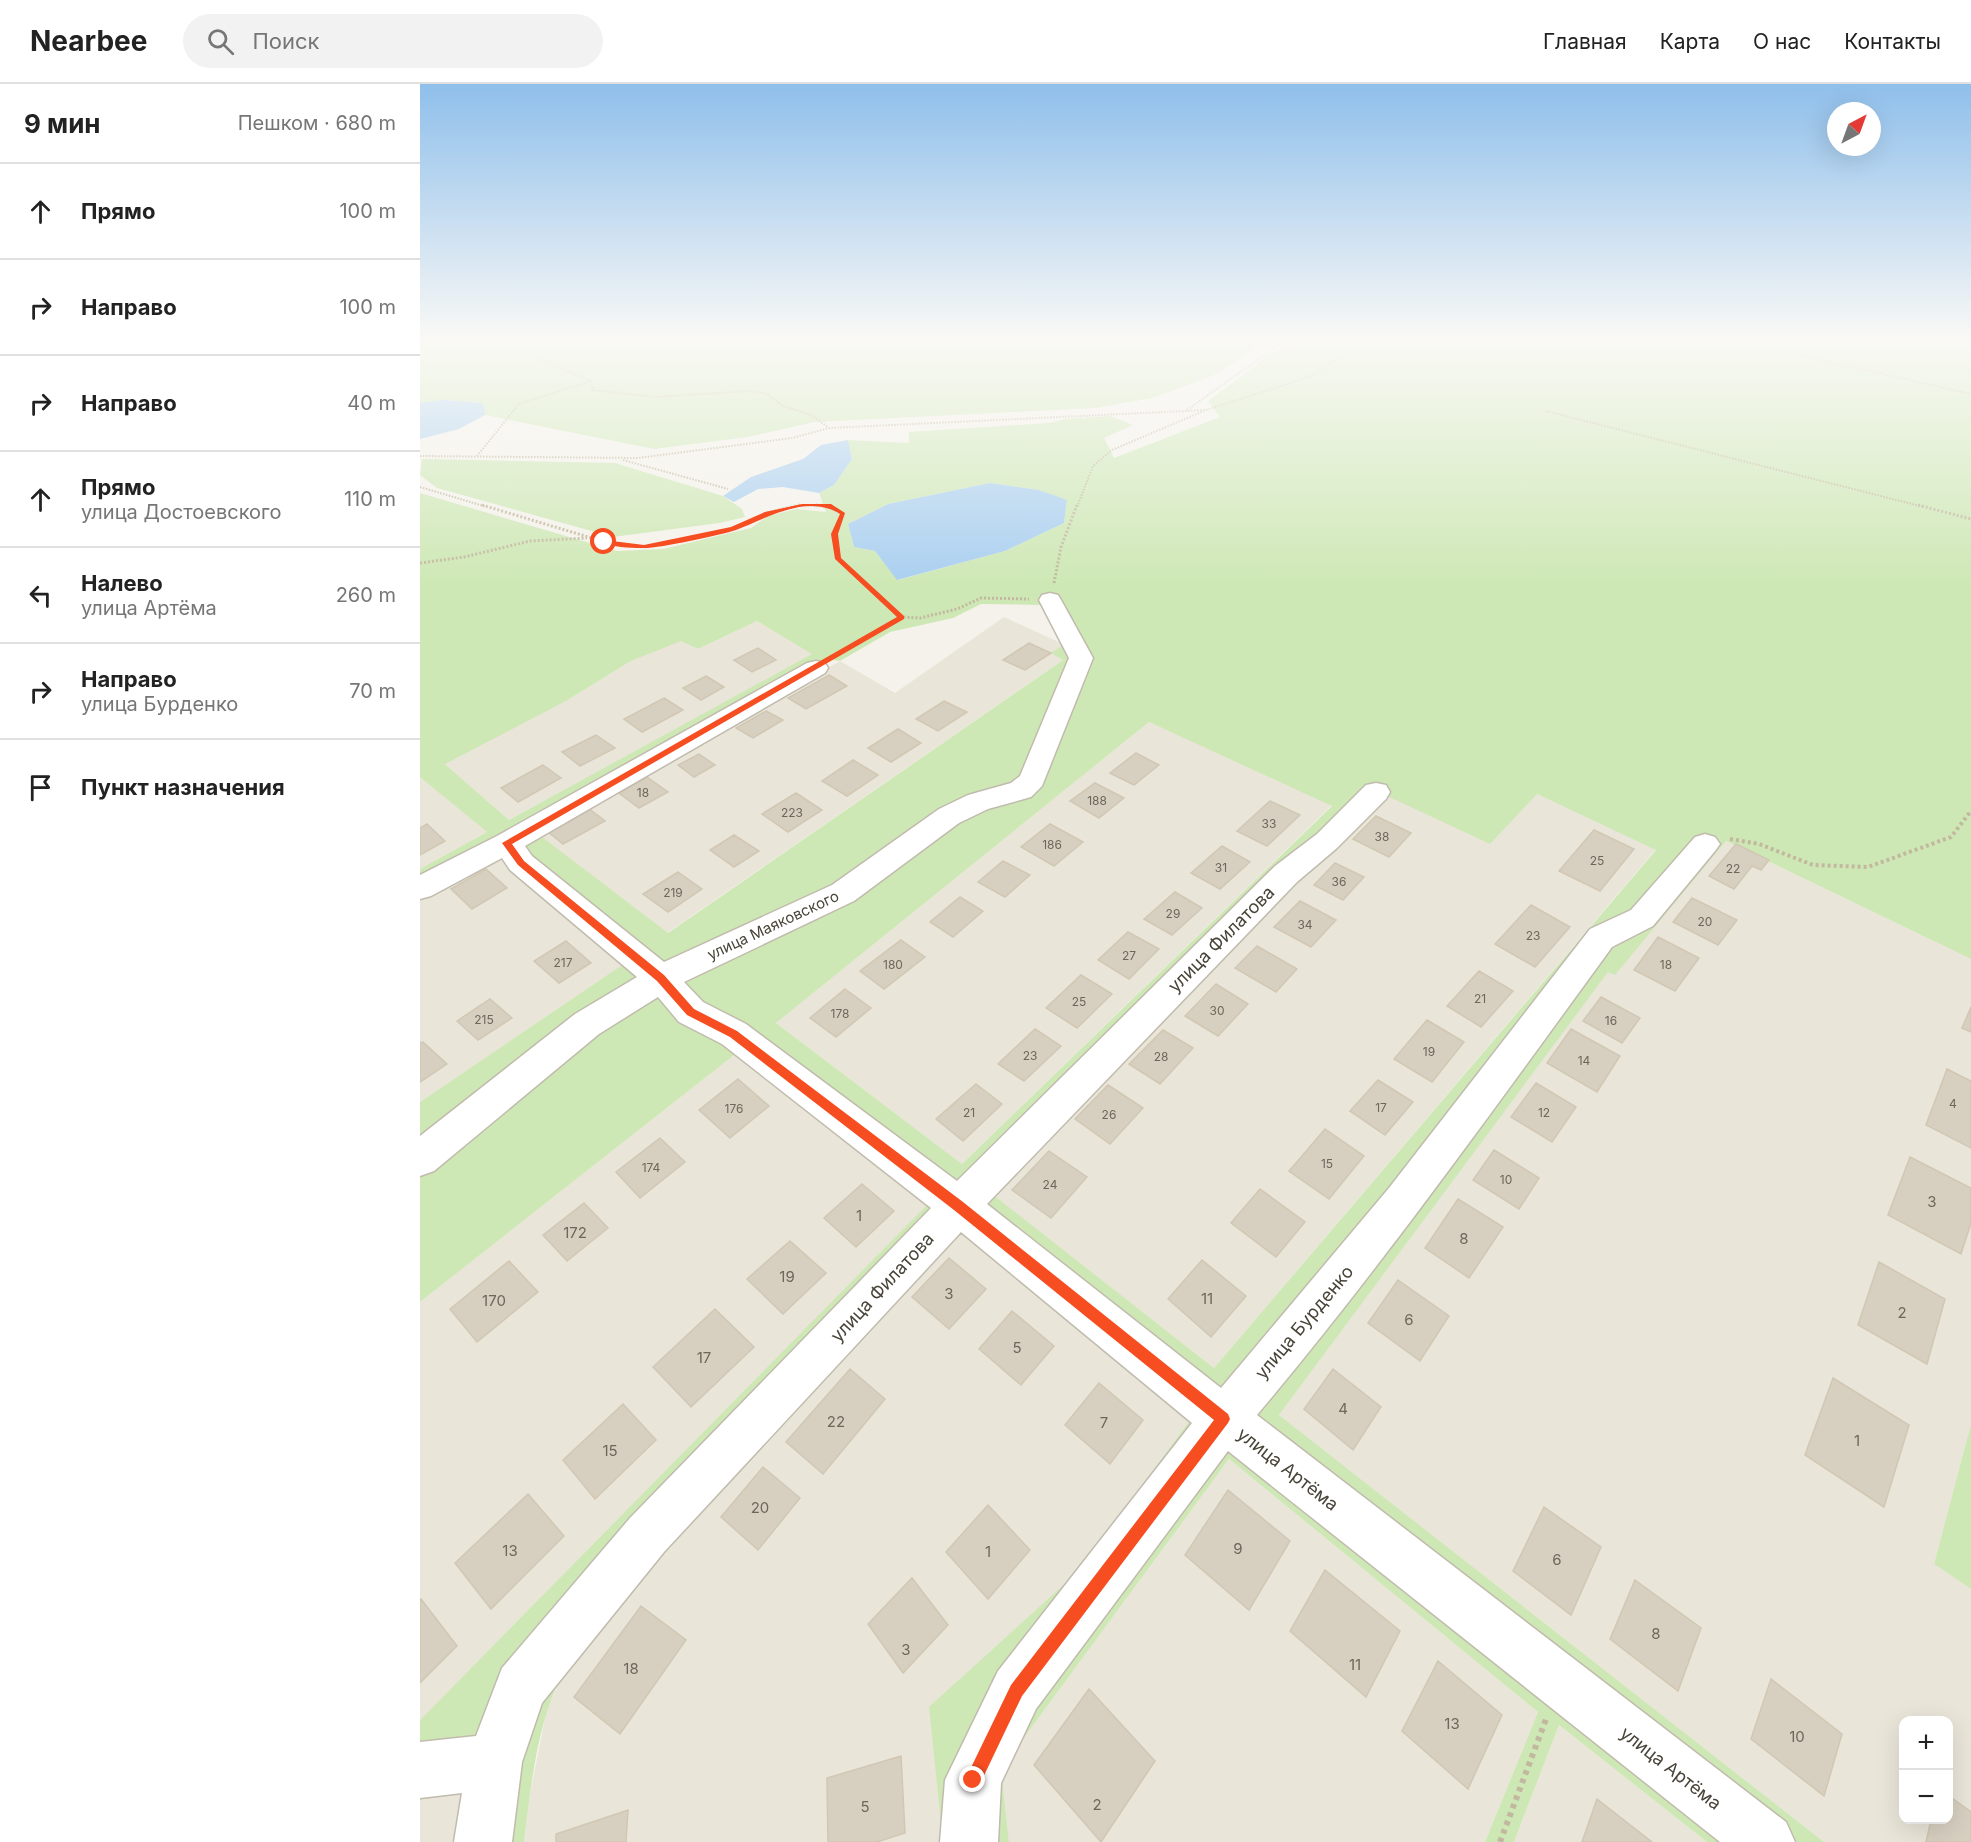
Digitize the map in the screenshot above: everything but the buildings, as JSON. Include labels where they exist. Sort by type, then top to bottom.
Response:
[{"type":"street","name":"улица Маяковского","points":[[420,1159],[587,1024],[661,978],[843,893],[949,816],[978,802],[1021,790],[1032,780],[1081,658],[1050,600]]},
{"type":"street","points":[[420,888],[507,843],[816,668]]},
{"type":"street","name":"улица Филатова","points":[[483,1842],[494,1762],[521,1687],[647,1535],[959,1206],[1286,874],[1326,841],[1376,792]]},
{"type":"street","name":"улица Артёма","points":[[507,843],[521,863],[661,978],[691,1012],[734,1034],[959,1206],[1224,1419],[1767,1842]]},
{"type":"street","name":"улица Бурденко","points":[[969,1842],[973,1780],[1017,1690],[1224,1419],[1403,1201],[1601,938],[1642,918],[1705,844]]},
{"type":"street","points":[[420,1770],[494,1762]]},
{"type":"path","points":[[477,456],[505,421]]},
{"type":"path","points":[[820,421],[829,428]]},
{"type":"path","points":[[420,456],[638,458],[792,438],[829,428],[958,421]]},
{"type":"path","points":[[816,668],[902,617],[920,618],[957,609],[981,598],[1050,600],[1061,548],[1093,466],[1112,450],[1180,421]]},
{"type":"path","points":[[1586,421],[1971,519]]},
{"type":"path","points":[[616,458],[728,489]]},
{"type":"path","points":[[420,487],[604,542],[644,547],[733,529],[767,513],[802,505],[831,506],[843,514],[835,534],[838,559],[902,617]]},
{"type":"path","points":[[420,563],[464,557],[530,541],[591,538]]},
{"type":"path","points":[[1705,844],[1713,836],[1759,844],[1813,865],[1868,867],[1951,837],[1971,812]]},
{"type":"path","points":[[1500,1842],[1561,1682]]},
{"type":"shaded area","points":[[1004,617],[1065,645],[1064,659],[667,933],[537,833],[840,661],[895,693]]},
{"type":"shaded area","points":[[757,621],[813,654],[509,820],[444,763],[566,701],[631,661],[681,640],[698,649]]},
{"type":"shaded area","points":[[1149,722],[1332,805],[962,1164],[776,1023]]},
{"type":"shaded area","points":[[420,777],[487,832],[420,869]]},
{"type":"shaded area","points":[[1383,794],[1537,794],[1656,849],[1214,1368],[991,1194]]},
{"type":"shaded area","points":[[1726,841],[1971,959],[1971,1424],[1934,1564],[1971,1589],[1971,1842],[1824,1842],[1279,1415],[1608,971],[1615,974]]},
{"type":"shaded area","points":[[500,855],[625,963],[420,1102],[420,900]]},
{"type":"shaded area","points":[[738,1052],[928,1205],[420,1720],[420,1302]]},
{"type":"shaded area","points":[[957,1227],[1190,1420],[1080,1570],[943,1842],[524,1842],[530,1794],[547,1709],[565,1669],[588,1636]]},
{"type":"shaded area","points":[[1229,1459],[1538,1712],[1485,1842],[1009,1842],[1001,1769]]},
{"type":"shaded area","points":[[1559,1725],[1707,1842],[1514,1842]]},
{"type":"shaded area","points":[[461,1790],[453,1842],[420,1842],[420,1800]]},
{"type":"green space","points":[[515,421],[834,421],[815,422],[747,437],[654,449]]},
{"type":"green space","points":[[1057,421],[1123,421],[1133,425],[1104,438],[1114,458],[1210,421],[1971,421],[1971,959],[1726,841],[1615,975],[1608,972],[1279,1415],[1824,1842],[1792,1842],[1256,1425],[1251,1416],[1255,1399],[1411,1209],[1607,942],[1649,922],[1713,840],[1698,843],[1638,912],[1596,933],[1395,1195],[1282,1337],[1238,1388],[1226,1395],[1215,1395],[977,1207],[976,1198],[1289,877],[1330,843],[1379,792],[1372,790],[1324,838],[1280,872],[966,1190],[954,1194],[739,1030],[695,1008],[672,978],[847,898],[953,818],[981,806],[1025,793],[1038,781],[1048,751],[1087,658],[1056,599],[1046,604],[1075,658],[1025,779],[1016,786],[976,797],[944,811],[838,889],[665,969],[529,858],[518,842],[537,833],[668,933],[1063,660],[1051,653],[1065,644],[1043,605],[981,604],[953,618],[890,632],[840,661],[826,659],[503,841],[420,884],[420,869],[487,832],[420,777],[420,493],[617,551],[663,549],[751,528],[768,516],[796,509],[826,512],[819,493],[834,485],[852,459],[848,440],[909,443],[909,432]],"holes":[[[990,483],[1039,490],[1067,502],[1064,523],[1005,551],[898,580],[875,551],[854,547],[848,524],[888,504]],[[757,621],[812,654],[509,820],[445,764],[566,701],[631,661],[681,641],[698,649]],[[1149,722],[1332,806],[962,1164],[776,1023]],[[1383,794],[1490,844],[1537,794],[1656,850],[1214,1368],[992,1194]]]},
{"type":"green space","points":[[422,459],[615,463],[723,496],[742,509],[745,517],[719,523],[613,537],[437,488],[420,475]]},
{"type":"green space","points":[[503,850],[650,978],[420,1150],[420,1102],[625,963],[500,855],[420,900],[420,893]]},
{"type":"green space","points":[[658,986],[945,1204],[515,1677],[471,1842],[453,1842],[461,1790],[420,1800],[420,1720],[927,1205],[738,1052],[420,1302],[420,1168]]},
{"type":"green space","points":[[953,1222],[1210,1420],[943,1842],[929,1707],[1080,1570],[1190,1420],[957,1227],[588,1636],[564,1670],[547,1711],[536,1754],[524,1842],[493,1842],[530,1688]]},
{"type":"green space","points":[[1971,1424],[1971,1589],[1934,1564]]},
{"type":"green space","points":[[1227,1433],[1745,1842],[1707,1842],[1559,1725],[1514,1842],[1485,1842],[1538,1712],[1229,1459],[1001,1769],[1009,1842],[984,1842],[986,1784],[1025,1704]]},
{"type":"water","points":[[420,421],[474,421],[459,429],[420,439]]},
{"type":"water","points":[[848,440],[852,459],[834,485],[819,493],[783,487],[758,489],[734,502],[723,496],[751,477],[803,459],[821,445]]},
{"type":"water","points":[[990,483],[1039,490],[1067,500],[1064,523],[1005,551],[897,580],[875,551],[854,547],[848,524],[888,504]]},
{"type":"route","points":[[604,542],[644,547],[733,529],[767,513],[802,505],[831,506],[843,514],[835,534],[838,559],[902,617],[507,843],[521,863],[661,978],[691,1012],[734,1034],[959,1206],[1224,1419],[1017,1690],[973,1780]]}]
